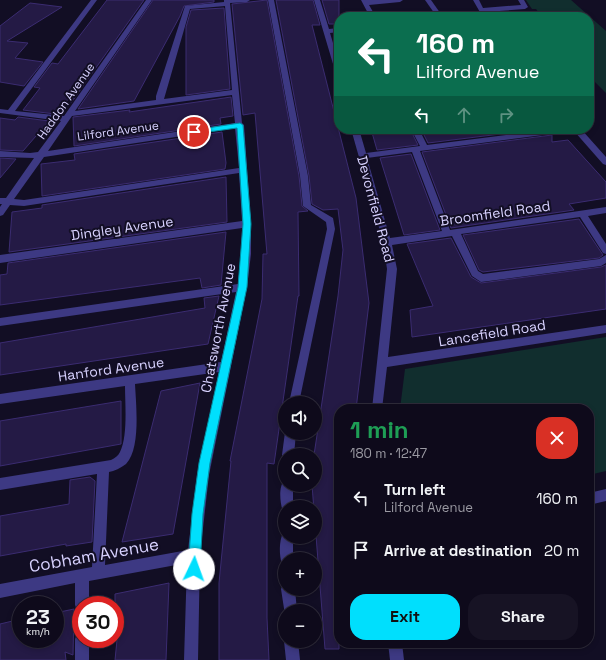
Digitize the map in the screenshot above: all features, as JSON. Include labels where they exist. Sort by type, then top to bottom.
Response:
[{"type":"street","points":[[10,112],[94,0]]},
{"type":"street","name":"Haddon Avenue","points":[[0,214],[4,202],[42,154],[149,0]]},
{"type":"street","points":[[160,102],[160,96],[187,7],[247,0]]},
{"type":"street","points":[[271,0],[304,176],[307,204],[309,208],[330,220],[332,229],[296,396]]},
{"type":"street","points":[[317,0],[334,56]]},
{"type":"street","points":[[370,12],[365,2],[400,0]]},
{"type":"street","points":[[428,0],[436,12]]},
{"type":"street","points":[[476,0],[483,12]]},
{"type":"street","points":[[496,12],[525,7],[521,0]]},
{"type":"street","name":"Chatsworth Avenue","points":[[191,660],[194,555],[204,463],[242,287],[247,224],[240,125],[227,2]]},
{"type":"street","points":[[327,31],[334,30]]},
{"type":"street","points":[[0,111],[68,117],[160,102],[236,92]]},
{"type":"street","name":"Lilford Avenue","points":[[0,154],[20,156],[42,154],[240,125]]},
{"type":"street","name":"Devonfield Road","points":[[356,134],[391,261],[392,274],[377,404]]},
{"type":"street","points":[[418,134],[425,148]]},
{"type":"street","points":[[363,156],[531,134]]},
{"type":"street","points":[[581,134],[606,162]]},
{"type":"street","points":[[415,149],[451,232],[475,273],[481,278],[601,262],[606,258]]},
{"type":"street","points":[[4,202],[24,203],[243,170]]},
{"type":"street","name":"Broomfield Road","points":[[387,242],[606,210]]},
{"type":"street","points":[[582,213],[606,251]]},
{"type":"street","name":"Dingley Avenue","points":[[0,259],[247,224]]},
{"type":"street","points":[[0,322],[242,287]]},
{"type":"street","name":"Lancefield Road","points":[[381,363],[606,329]]},
{"type":"street","name":"Hanford Avenue","points":[[0,399],[226,366]]},
{"type":"street","points":[[0,484],[119,463],[126,453],[130,420],[130,380]]},
{"type":"street","points":[[98,572],[103,467]]},
{"type":"street","points":[[594,498],[606,495]]},
{"type":"street","name":"Cobham Avenue","points":[[0,591],[194,555]]},
{"type":"street","points":[[82,575],[82,596]]},
{"type":"street","points":[[82,648],[82,660]]},
{"type":"street","points":[[292,648],[293,660]]},
{"type":"street","points":[[396,648],[397,660]]},
{"type":"green space","points":[[526,0],[571,0],[585,12],[538,12],[536,9],[532,9]]},
{"type":"green space","points":[[594,20],[606,31],[606,93],[594,81]]},
{"type":"green space","points":[[606,337],[606,471],[594,474],[594,404],[401,404],[405,369]]},
{"type":"building","points":[[107,0],[144,0],[71,103],[71,96],[55,114],[23,110],[40,88],[34,87],[52,63],[58,64]]},
{"type":"building","points":[[153,0],[214,0],[214,2],[184,6],[134,101],[78,109]]},
{"type":"building","points":[[267,0],[299,176],[302,206],[308,211],[298,212],[299,296],[284,396],[278,396],[278,436],[274,464],[267,463],[267,618],[269,660],[219,660],[219,583],[230,461],[262,299],[263,254],[267,254],[255,113],[243,115],[232,4]]},
{"type":"building","points":[[276,0],[313,0],[320,25],[312,25],[334,112],[334,134],[340,134],[356,198],[369,303],[357,404],[334,404],[334,648],[339,649],[325,649],[321,596],[322,596],[322,552],[317,552],[317,544],[322,544],[322,500],[313,500],[313,492],[322,492],[322,448],[315,448],[316,440],[322,440],[322,402],[338,296],[343,250],[338,209],[323,210],[312,204],[309,176]]},
{"type":"building","points":[[322,0],[339,0],[339,12],[334,12],[334,24],[329,24]]},
{"type":"building","points":[[30,3],[62,7],[7,41],[28,43],[15,58],[43,62],[24,86],[0,82],[0,26]]},
{"type":"building","points":[[224,8],[230,89],[186,95],[186,27],[191,10]]},
{"type":"building","points":[[231,97],[233,116],[220,118],[221,124],[74,146],[73,117],[130,110],[129,112]]},
{"type":"building","points":[[18,117],[49,121],[23,151],[0,150],[0,118],[15,120]]},
{"type":"building","points":[[222,132],[226,163],[225,169],[42,196],[41,164],[75,160],[74,154]]},
{"type":"building","points":[[372,134],[412,134],[418,145],[377,150]]},
{"type":"building","points":[[424,134],[501,134],[428,143]]},
{"type":"building","points":[[552,135],[552,142],[568,140],[606,182],[606,198],[569,204],[574,210],[451,228],[422,152]]},
{"type":"building","points":[[411,154],[440,230],[404,235],[380,158]]},
{"type":"building","points":[[0,158],[16,159],[0,178]]},
{"type":"building","points":[[226,177],[227,222],[9,252],[12,212],[42,208],[42,205]]},
{"type":"building","points":[[579,219],[603,255],[599,258],[483,272],[479,270],[463,235]]},
{"type":"building","points":[[226,232],[221,285],[202,288],[200,278],[0,305],[0,275],[7,274],[8,263]]},
{"type":"building","points":[[451,238],[471,277],[481,283],[601,267],[606,265],[606,309],[412,337],[410,310],[433,306],[407,244]]},
{"type":"building","points":[[219,296],[208,344],[0,375],[0,343],[205,308],[204,298]]},
{"type":"building","points":[[200,383],[173,534],[122,542],[161,391]]},
{"type":"building","points":[[121,401],[121,444],[0,466],[0,421]]},
{"type":"building","points":[[90,477],[95,481],[92,542],[66,546],[66,544],[0,556],[0,516],[69,504],[70,480]]},
{"type":"building","points":[[169,583],[166,660],[115,660],[116,648],[124,648],[124,596],[115,596],[115,594]]},
{"type":"building","points":[[72,609],[73,655],[65,652],[66,660],[0,660],[0,624],[12,621],[12,648],[64,648],[64,611]]},
{"type":"route","points":[[194,132],[240,125],[247,224],[246,254],[242,287],[204,463],[194,555],[194,569]]}]
